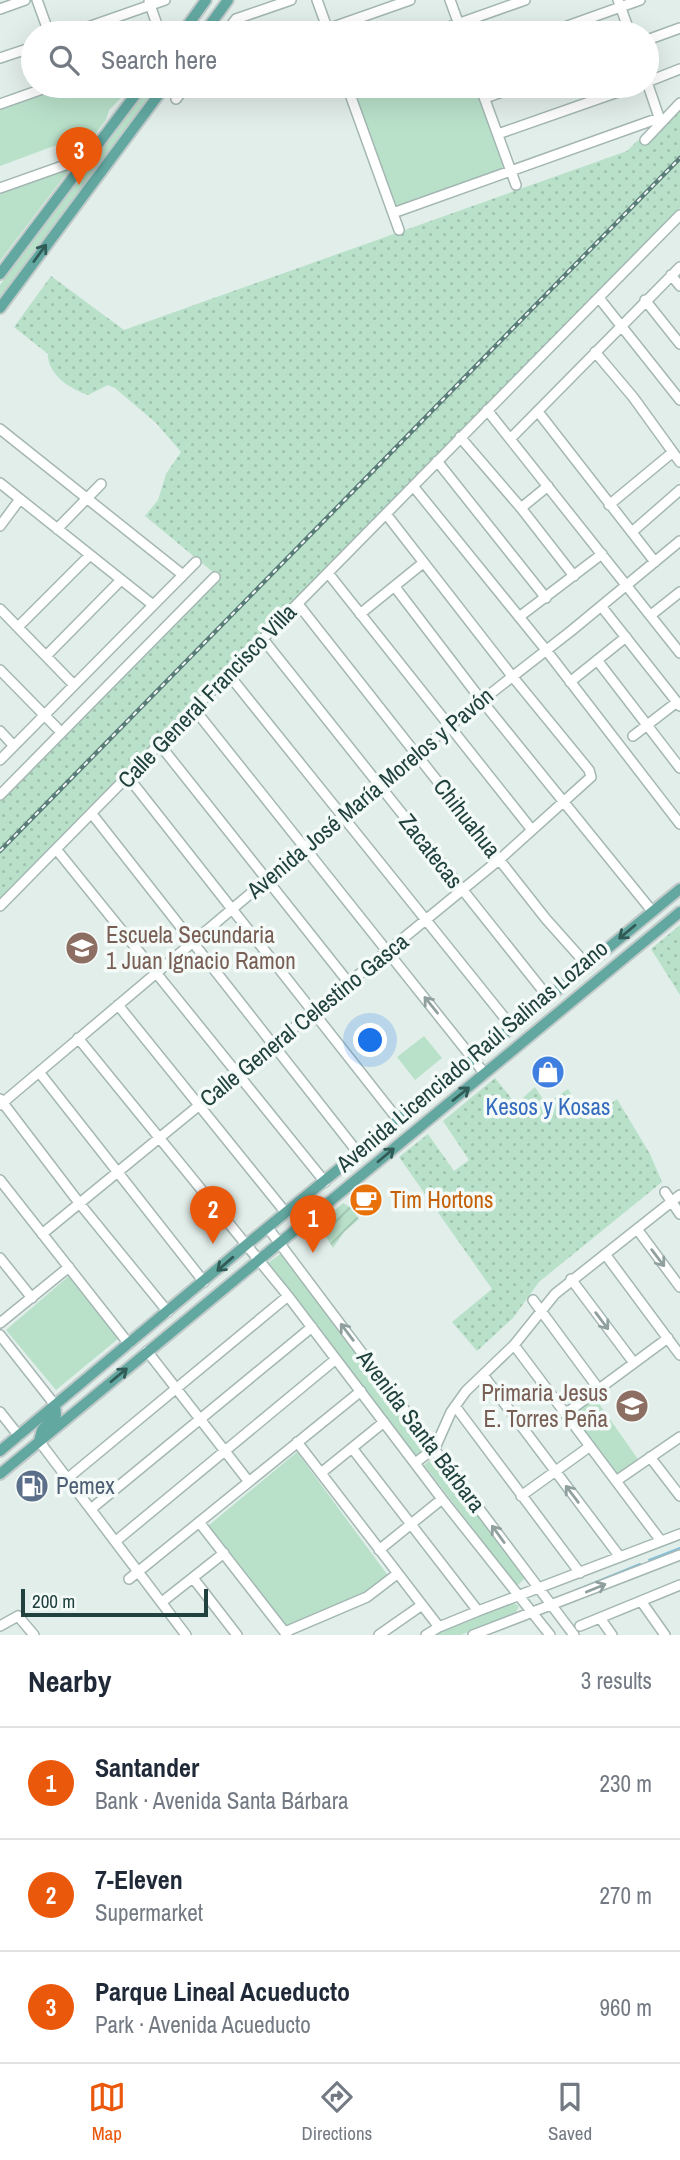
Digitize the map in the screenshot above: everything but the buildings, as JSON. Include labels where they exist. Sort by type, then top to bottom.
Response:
[{"type":"main road","points":[[191,21],[206,0]]},
{"type":"main road","points":[[213,21],[229,0]]},
{"type":"main road","points":[[0,274],[132,98]]},
{"type":"main road","points":[[0,308],[156,98]]},
{"type":"main road","name":"Avenida Licenciado Raúl Salinas Lozano","points":[[0,1451],[680,889]]},
{"type":"main road","name":"Avenida Licenciado Raúl Salinas Lozano","points":[[0,1474],[680,912]]},
{"type":"main road","points":[[39,1441],[42,1430],[56,1415],[55,1405]]},
{"type":"street","points":[[0,9],[25,0]]},
{"type":"street","points":[[37,0],[45,21]]},
{"type":"street","points":[[103,21],[165,0]]},
{"type":"street","points":[[236,21],[291,0]]},
{"type":"street","points":[[317,0],[324,21]]},
{"type":"street","points":[[354,21],[410,0]]},
{"type":"street","points":[[450,0],[457,21]]},
{"type":"street","points":[[478,21],[525,0]]},
{"type":"street","points":[[577,21],[619,4],[640,0]]},
{"type":"street","points":[[150,3],[156,21]]},
{"type":"street","points":[[619,4],[625,21]]},
{"type":"street","points":[[659,36],[680,28]]},
{"type":"street","points":[[0,58],[21,51]]},
{"type":"street","points":[[659,77],[680,69]]},
{"type":"street","points":[[0,104],[21,97]]},
{"type":"street","points":[[351,98],[399,230]]},
{"type":"street","points":[[485,98],[516,185]]},
{"type":"street","points":[[498,134],[601,98]]},
{"type":"street","points":[[652,98],[660,121]]},
{"type":"street","points":[[645,140],[660,121],[680,103]]},
{"type":"street","points":[[393,213],[660,121]]},
{"type":"street","points":[[0,188],[85,158]]},
{"type":"street","name":"Calle General Francisco Villa","points":[[0,906],[680,215]]},
{"type":"street","points":[[511,438],[680,267]]},
{"type":"street","points":[[671,275],[680,286]]},
{"type":"street","points":[[599,298],[679,398]]},
{"type":"street","points":[[645,300],[680,344]]},
{"type":"street","points":[[595,352],[633,397],[680,463]]},
{"type":"street","points":[[487,410],[680,653]]},
{"type":"street","points":[[539,412],[655,562]]},
{"type":"street","points":[[0,429],[183,575]]},
{"type":"street","points":[[460,437],[521,508],[574,576]]},
{"type":"street","points":[[610,505],[673,452]]},
{"type":"street","points":[[437,461],[546,598]]},
{"type":"street","points":[[0,483],[153,605]]},
{"type":"street","points":[[57,529],[101,484]]},
{"type":"street","points":[[413,486],[546,650],[680,824]]},
{"type":"street","points":[[521,508],[548,486]]},
{"type":"street","points":[[632,532],[680,490]]},
{"type":"street","points":[[0,526],[20,499]]},
{"type":"street","points":[[386,514],[512,676]]},
{"type":"street","name":"Avenida José María Morelos y Pavón","points":[[1,1102],[449,726],[680,541]]},
{"type":"street","points":[[519,617],[602,554]]},
{"type":"street","points":[[18,627],[90,555]]},
{"type":"street","points":[[0,760],[196,562]]},
{"type":"street","points":[[360,614],[423,564]]},
{"type":"street","points":[[328,573],[532,831]]},
{"type":"street","points":[[0,795],[215,577]]},
{"type":"street","points":[[46,656],[121,579]]},
{"type":"street","points":[[395,587],[481,701],[652,911]]},
{"type":"street","points":[[651,615],[680,592]]},
{"type":"street","name":"Chihuahua","points":[[298,604],[546,919],[587,965]]},
{"type":"street","points":[[601,606],[678,704],[633,736]]},
{"type":"street","points":[[0,609],[74,685]]},
{"type":"street","points":[[671,642],[680,635]]},
{"type":"street","points":[[570,682],[626,637]]},
{"type":"street","name":"Zacatecas","points":[[263,639],[548,997]]},
{"type":"street","points":[[597,660],[680,768]]},
{"type":"street","points":[[0,670],[57,728]]},
{"type":"street","points":[[229,675],[512,1027]]},
{"type":"street","name":"Calle General Celestino Gasca","points":[[42,1234],[500,859],[589,780],[592,773],[512,676]]},
{"type":"street","points":[[195,710],[485,1074]]},
{"type":"street","points":[[0,731],[14,746]]},
{"type":"street","points":[[160,744],[349,983]]},
{"type":"street","points":[[128,777],[399,1121]]},
{"type":"street","points":[[92,814],[359,1154]]},
{"type":"street","points":[[56,849],[325,1182]]},
{"type":"street","points":[[118,1005],[286,1213]]},
{"type":"street","name":"Avenida Santa Bárbara","points":[[78,1038],[288,1296],[442,1499],[551,1635]]},
{"type":"street","points":[[39,1072],[204,1282]]},
{"type":"street","points":[[1,1102],[168,1311]]},
{"type":"street","points":[[0,1180],[129,1344]]},
{"type":"street","points":[[665,1192],[680,1214]]},
{"type":"street","points":[[415,1463],[435,1448],[454,1406],[514,1345],[555,1294],[680,1195]]},
{"type":"street","name":"Avenida Santa Bárbara","points":[[268,1228],[554,1610],[577,1631]]},
{"type":"street","points":[[637,1229],[680,1287]]},
{"type":"street","points":[[605,1254],[680,1355]]},
{"type":"street","points":[[0,1258],[32,1298]]},
{"type":"street","points":[[0,1324],[69,1267]]},
{"type":"street","points":[[571,1279],[634,1363]]},
{"type":"street","points":[[68,1478],[288,1296]]},
{"type":"street","points":[[533,1300],[598,1388]]},
{"type":"street","points":[[91,1508],[312,1327]]},
{"type":"street","points":[[0,1335],[55,1405]]},
{"type":"street","points":[[565,1414],[668,1338]]},
{"type":"street","points":[[514,1345],[660,1541]]},
{"type":"street","points":[[147,1351],[248,1482]]},
{"type":"street","points":[[116,1541],[336,1359]]},
{"type":"street","points":[[483,1375],[620,1557]]},
{"type":"street","points":[[129,1579],[360,1391]]},
{"type":"street","points":[[454,1406],[580,1573]]},
{"type":"street","points":[[0,1412],[19,1436]]},
{"type":"street","points":[[321,1473],[384,1422]]},
{"type":"street","points":[[616,1481],[680,1437]]},
{"type":"street","points":[[39,1441],[186,1635]]},
{"type":"street","points":[[297,1442],[439,1627]]},
{"type":"street","points":[[521,1496],[589,1447]]},
{"type":"street","points":[[352,1448],[478,1611]]},
{"type":"street","points":[[650,1457],[680,1496]]},
{"type":"street","points":[[379,1550],[442,1499]]},
{"type":"street","points":[[199,1522],[286,1634],[367,1597],[397,1574]]},
{"type":"street","points":[[426,1635],[478,1611],[680,1534]]},
{"type":"street","points":[[639,1549],[647,1568]]},
{"type":"street","points":[[162,1602],[224,1553]]},
{"type":"street","points":[[542,1625],[547,1614],[554,1610],[680,1555]]},
{"type":"street","points":[[193,1578],[237,1635]]},
{"type":"street","points":[[577,1631],[600,1618],[680,1585]]},
{"type":"street","points":[[641,1601],[665,1635]]},
{"type":"street","points":[[379,1635],[422,1605]]},
{"type":"street","points":[[473,1635],[532,1612],[554,1610]]},
{"type":"street","points":[[0,1626],[14,1616],[21,1618],[34,1635]]},
{"type":"street","points":[[600,1618],[612,1635]]},
{"type":"green space","points":[[34,98],[121,98],[109,110],[106,120],[86,147],[81,136],[0,166],[0,110]]},
{"type":"green space","points":[[140,98],[149,98],[0,297],[0,285]]},
{"type":"green space","points":[[357,98],[480,98],[505,168],[396,208]]},
{"type":"green space","points":[[680,109],[680,208],[0,900],[0,801],[220,578],[145,516],[158,500],[166,474],[181,452],[156,423],[115,388],[108,385],[88,395],[67,385],[51,368],[48,354],[14,327],[51,276],[124,330],[627,151],[638,140],[644,146]]},
{"type":"green space","points":[[69,170],[0,261],[0,193]]},
{"type":"green space","points":[[680,925],[680,995],[651,949]]},
{"type":"green space","points":[[424,1036],[442,1058],[415,1080],[397,1057]]},
{"type":"green space","points":[[495,1078],[516,1104],[535,1087],[546,1104],[568,1089],[588,1120],[617,1099],[650,1154],[662,1182],[539,1282],[513,1318],[477,1351],[452,1322],[492,1289],[399,1157],[428,1134],[454,1171],[469,1160],[443,1121]]},
{"type":"green space","points":[[343,1203],[351,1208],[359,1219],[344,1232],[333,1248],[319,1225]]},
{"type":"green space","points":[[283,1252],[430,1447],[417,1457],[268,1263]]},
{"type":"green space","points":[[70,1275],[119,1338],[56,1390],[6,1330]]},
{"type":"green space","points":[[595,1398],[640,1462],[619,1477],[573,1414]]},
{"type":"green space","points":[[297,1452],[389,1577],[360,1599],[286,1628],[208,1526]]},
{"type":"green space","points":[[435,1457],[525,1578],[517,1586],[424,1465]]},
{"type":"green space","points":[[513,1603],[519,1606],[516,1612],[461,1635],[435,1635],[447,1627]]},
{"type":"waterway","points":[[649,1560],[680,1548]]},
{"type":"waterway","points":[[574,1591],[640,1564]]},
{"type":"railway","points":[[0,851],[680,158]]},
{"type":"place","name":"Parque Lineal Acueducto","points":[[79,185]]},
{"type":"place","name":"Escuela Secundaria 1 Juan Ignacio Ramon","points":[[82,948]]},
{"type":"place","name":"Kesos y Kosas","points":[[548,1072]]},
{"type":"place","name":"Tim Hortons","points":[[366,1200]]},
{"type":"place","name":"7-Eleven","points":[[213,1244]]},
{"type":"place","name":"Santander","points":[[313,1253]]},
{"type":"place","name":"Primaria Jesus E. Torres Peña","points":[[632,1406]]},
{"type":"place","name":"Pemex","points":[[32,1486]]}]
